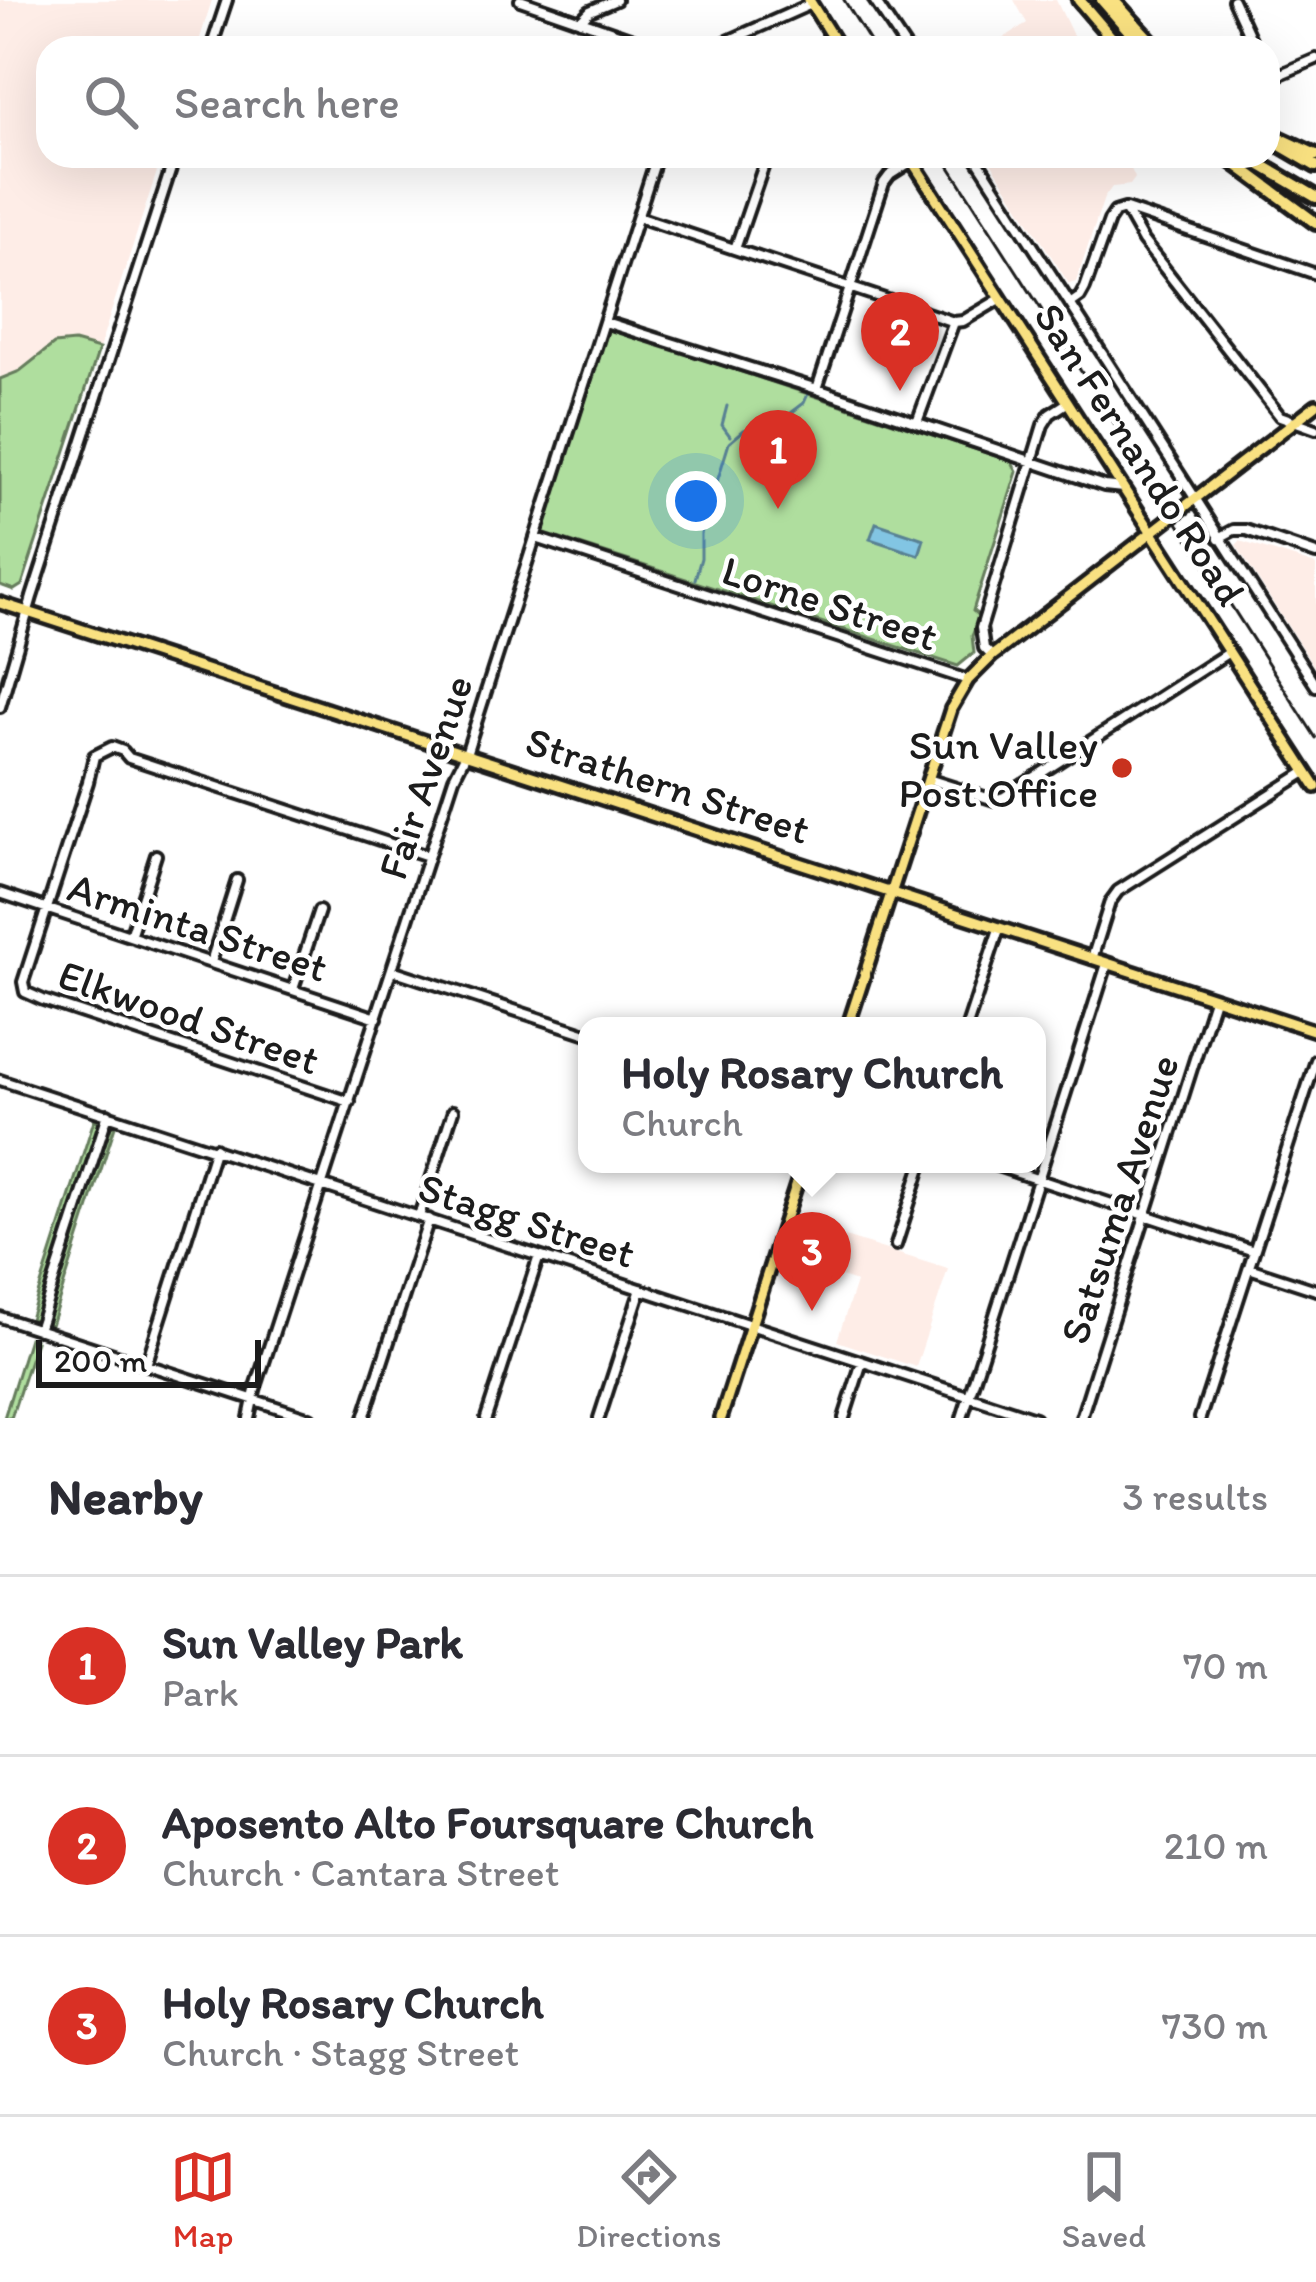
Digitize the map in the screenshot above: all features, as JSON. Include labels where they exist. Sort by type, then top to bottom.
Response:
[{"type":"highway","points":[[1078,0],[1110,36]]},
{"type":"highway","points":[[1098,0],[1130,36]]},
{"type":"highway","points":[[1113,0],[1145,36]]},
{"type":"highway","points":[[1280,140],[1316,155]]},
{"type":"highway","points":[[1280,143],[1316,166]]},
{"type":"highway","points":[[1242,168],[1316,223]]},
{"type":"highway","points":[[1270,168],[1316,197]]},
{"type":"main road","points":[[810,2],[831,36]]},
{"type":"main road","name":"San Fernando Road","points":[[916,168],[1316,787]]},
{"type":"main road","points":[[851,1017],[951,709],[968,680],[992,656],[1316,404]]},
{"type":"main road","name":"Strathern Street","points":[[0,603],[1316,1031]]},
{"type":"main road","points":[[721,1418],[800,1173]]},
{"type":"street","points":[[215,36],[227,0]]},
{"type":"street","points":[[520,0],[624,36]]},
{"type":"street","points":[[580,21],[616,0]]},
{"type":"street","points":[[874,0],[898,36]]},
{"type":"street","points":[[1233,0],[1250,36]]},
{"type":"street","points":[[738,36],[810,2]]},
{"type":"street","points":[[1280,73],[1316,59]]},
{"type":"street","points":[[0,707],[171,168]]},
{"type":"street","name":"Fair Avenue","points":[[249,1418],[654,168]]},
{"type":"street","points":[[735,249],[763,168]]},
{"type":"street","points":[[817,389],[884,183],[898,168]]},
{"type":"street","name":"San Fernando Road","points":[[983,168],[1316,686]]},
{"type":"street","points":[[1070,304],[1085,288],[1108,221],[1125,209],[1316,274]]},
{"type":"street","points":[[1125,209],[1143,241],[1280,416],[1316,429]]},
{"type":"street","points":[[638,217],[954,322],[1000,299]]},
{"type":"street","points":[[605,322],[1033,464],[1124,488]]},
{"type":"street","points":[[917,422],[954,322]]},
{"type":"street","points":[[992,656],[984,648],[981,628],[1046,419],[1067,403]]},
{"type":"street","points":[[1219,538],[1246,530],[1316,554]]},
{"type":"street","name":"Lorne Street","points":[[536,538],[968,680]]},
{"type":"street","points":[[928,779],[994,800],[1004,797],[1229,652]]},
{"type":"street","points":[[48,909],[94,756],[112,747],[129,758],[428,856]]},
{"type":"street","points":[[1092,959],[1118,891],[1306,772]]},
{"type":"street","points":[[130,936],[156,856]]},
{"type":"street","points":[[211,962],[237,880]]},
{"type":"street","name":"Arminta Street","points":[[0,893],[376,1018]]},
{"type":"street","name":"Elkwood Street","points":[[48,909],[25,992],[350,1102]]},
{"type":"street","points":[[293,989],[319,911]]},
{"type":"street","points":[[970,1017],[999,929]]},
{"type":"street","points":[[1046,1154],[1107,964]]},
{"type":"street","points":[[392,970],[578,1031]]},
{"type":"street","name":"Satsuma Avenue","points":[[1081,1418],[1214,999]]},
{"type":"street","points":[[1200,1418],[1316,1060]]},
{"type":"street","name":"Stagg Street","points":[[0,1081],[1035,1418]]},
{"type":"street","points":[[364,1418],[453,1111]]},
{"type":"street","points":[[38,1330],[108,1114]]},
{"type":"street","points":[[146,1365],[215,1148]]},
{"type":"street","points":[[896,1245],[919,1173]]},
{"type":"street","points":[[1019,1173],[1254,1251]]},
{"type":"street","points":[[962,1418],[1040,1173]]},
{"type":"street","points":[[486,1418],[539,1256]]},
{"type":"street","points":[[1249,1268],[1316,1290]]},
{"type":"street","points":[[599,1418],[640,1289]]},
{"type":"street","points":[[0,1317],[310,1418]]},
{"type":"street","points":[[844,1418],[862,1362]]},
{"type":"shaded area","points":[[0,0],[212,0],[201,36],[36,36],[36,168],[158,168],[99,349],[74,342],[54,344],[20,371],[0,379]]},
{"type":"shaded area","points":[[1014,0],[1056,0],[1073,36],[1007,36],[1027,23]]},
{"type":"shaded area","points":[[995,168],[1130,168],[1135,178],[1130,185],[1112,187],[1104,198],[1076,282],[1069,284]]},
{"type":"shaded area","points":[[1240,541],[1316,565],[1316,670],[1236,545]]},
{"type":"shaded area","points":[[803,1224],[948,1269],[916,1367],[837,1341],[856,1282],[790,1260]]},
{"type":"green space","points":[[609,328],[1011,461],[1017,472],[973,611],[980,617],[972,636],[974,653],[958,666],[542,533]]},
{"type":"green space","points":[[74,342],[99,349],[22,585],[14,590],[0,585],[0,379],[20,371],[54,344]]},
{"type":"green space","points":[[94,1120],[115,1126],[51,1325],[30,1319]]},
{"type":"green space","points":[[29,1338],[36,1341],[11,1418],[4,1418]]},
{"type":"water","points":[[876,523],[924,539],[919,555],[870,539]]},
{"type":"waterway","points":[[695,579],[701,534],[729,443],[744,430],[787,416],[808,394]]},
{"type":"waterway","points":[[727,406],[722,425],[730,436]]},
{"type":"railway","points":[[844,0],[866,36]]},
{"type":"railway","points":[[951,168],[1316,738]]},
{"type":"place","name":"Aposento Alto Foursquare Church","points":[[900,391]]},
{"type":"place","name":"Sun Valley Park","points":[[778,509]]},
{"type":"place","name":"Sun Valley Post Office","points":[[1122,768]]},
{"type":"place","name":"Holy Rosary Church","points":[[812,1311]]}]
